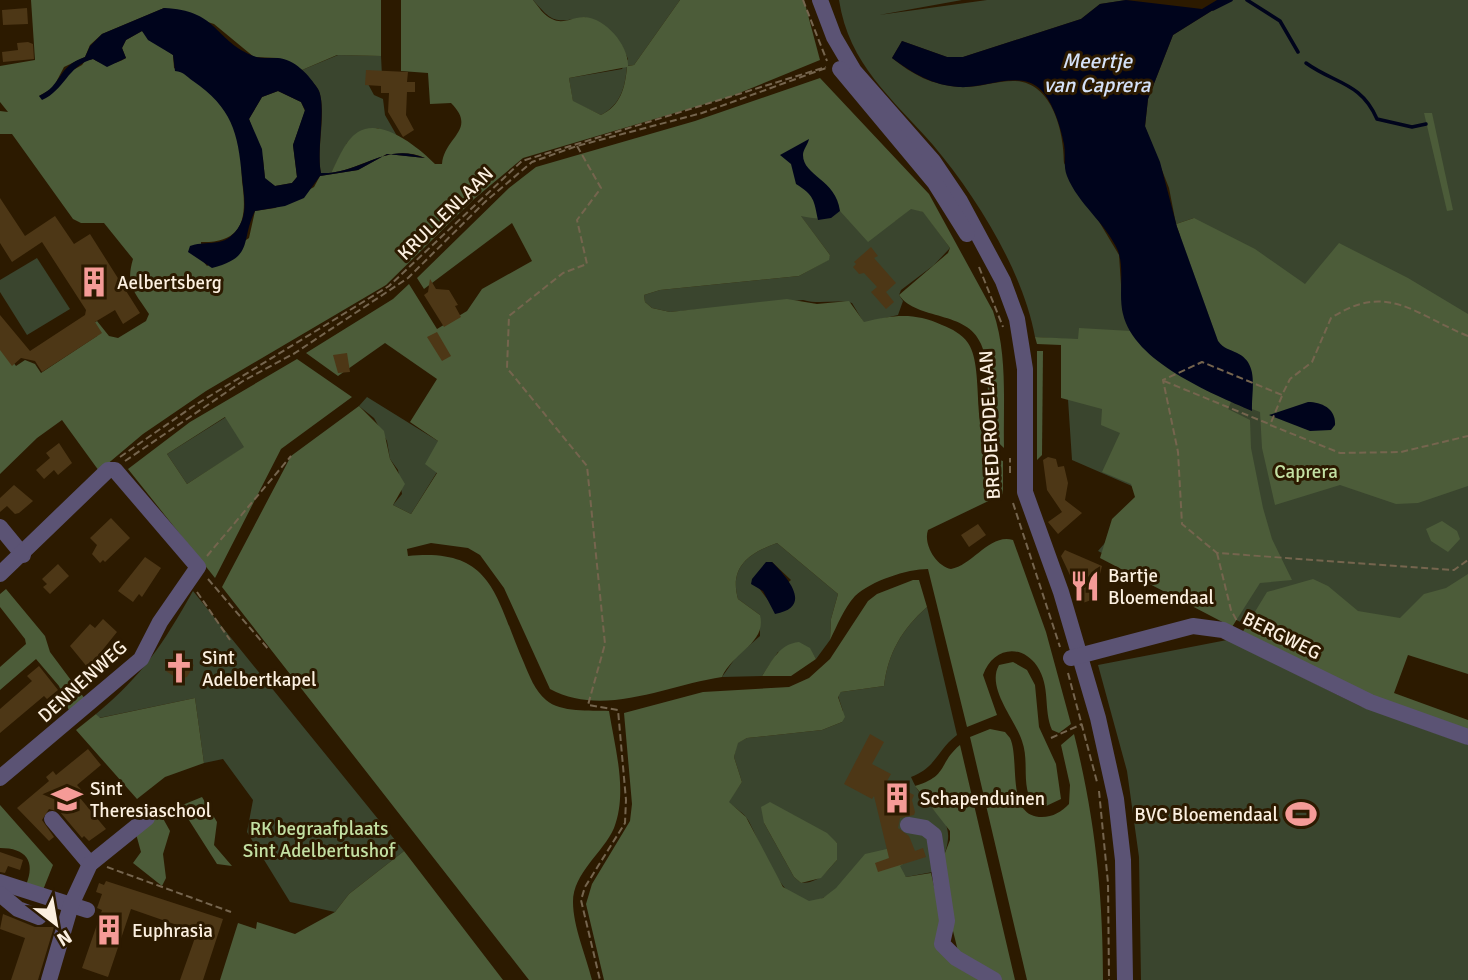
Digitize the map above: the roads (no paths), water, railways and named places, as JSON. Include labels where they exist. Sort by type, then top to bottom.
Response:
[{"type":"street","name":"BREDERODELAAN","points":[[810,0],[817,23],[854,88],[919,163],[953,210],[1000,303],[1013,341],[1018,500],[1040,552],[1069,658],[1116,799],[1123,860],[1125,980]]},
{"type":"street","name":"BREDERODELAAN","points":[[820,0],[841,61]]},
{"type":"street","name":"DENNENWEG","points":[[0,778],[141,659],[160,622],[194,574],[115,467],[23,555]]},
{"type":"street","points":[[0,527],[23,555],[0,574]]},
{"type":"street","name":"BERGWEG","points":[[1069,658],[1193,626],[1223,630],[1370,702],[1468,737]]},
{"type":"street","name":"BREDERODELAAN","points":[[1091,725],[1105,790],[1111,846],[1114,980]]},
{"type":"street","points":[[49,980],[71,905],[92,863],[147,818]]},
{"type":"street","points":[[52,819],[92,863]]},
{"type":"street","points":[[908,825],[925,828],[934,835],[947,921],[942,944],[956,958],[994,980]]},
{"type":"street","points":[[0,882],[88,910]]},
{"type":"street","points":[[0,894],[18,909],[39,917]]},
{"type":"water","name":"Meertje van Caprera","points":[[1126,0],[1202,9],[1217,0],[1229,0],[1173,35],[1148,99],[1145,126],[1160,162],[1177,227],[1218,341],[1244,358],[1252,371],[1252,411],[1176,374],[1142,347],[1130,331],[1123,314],[1118,251],[1107,231],[1078,196],[1067,176],[1061,130],[1053,108],[1041,90],[1033,84],[1013,80],[969,87],[949,86],[924,78],[892,58],[902,41],[947,57],[963,57],[1081,19],[1100,4]]},
{"type":"water","points":[[164,8],[195,14],[251,55],[290,61],[310,78],[321,96],[321,173],[349,169],[383,156],[358,170],[320,176],[304,198],[285,206],[255,211],[241,253],[226,264],[212,268],[188,252],[190,246],[227,239],[241,223],[244,201],[238,147],[225,111],[185,74],[175,71],[173,55],[148,40],[142,31],[126,40],[122,48],[126,58],[107,67],[93,59],[84,62],[50,96],[42,100],[39,96],[52,87],[69,66],[85,57],[90,46],[102,34]],"holes":[[[278,91],[301,102],[305,110],[293,145],[297,177],[292,183],[275,186],[265,178],[262,149],[249,119],[262,97]]]},
{"type":"water","points":[[809,139],[803,153],[804,162],[827,185],[837,200],[840,211],[831,218],[818,220],[812,199],[796,184],[791,164],[780,155]]},
{"type":"water","points":[[391,154],[411,154],[425,158]]},
{"type":"water","points":[[1308,402],[1318,403],[1331,411],[1335,425],[1331,430],[1310,431],[1269,415]]},
{"type":"water","points":[[766,562],[772,562],[794,591],[793,605],[775,614],[763,591],[751,584]]},
{"type":"waterway","points":[[1213,9],[1231,0]]},
{"type":"waterway","points":[[1247,0],[1280,21],[1298,52]]},
{"type":"waterway","points":[[1306,63],[1355,91],[1371,107],[1377,119],[1412,127],[1426,124]]},
{"type":"place","name":"Aelbertsberg","points":[[94,282]]},
{"type":"place","name":"Bartje Bloemendaal","points":[[1085,586]]},
{"type":"place","name":"Sint Adelbertkapel","points":[[179,668]]},
{"type":"place","name":"Schapenduinen","points":[[897,798]]},
{"type":"place","name":"Sint Theresiaschool","points":[[67,799]]},
{"type":"place","name":"BVC Bloemendaal","points":[[1301,814]]},
{"type":"place","name":"Euphrasia","points":[[109,930]]},
{"type":"park label","name":"Caprera","points":[[1306,471]]},
{"type":"park label","name":"RK begraafplaats Sint Adelbertushof","points":[[319,839]]}]
